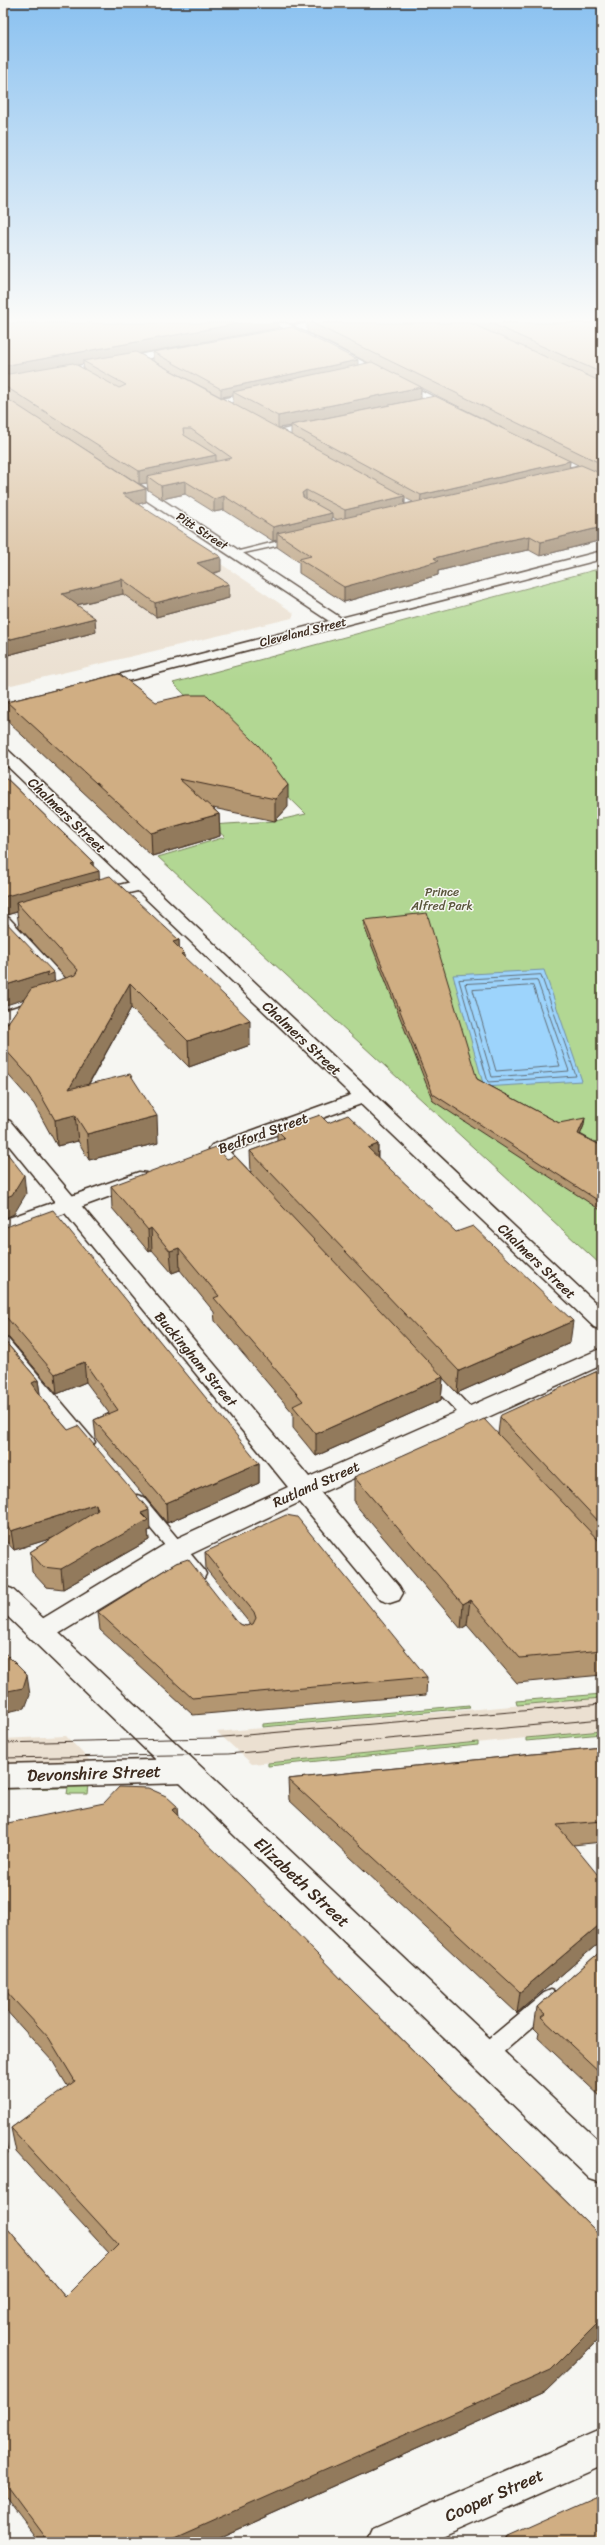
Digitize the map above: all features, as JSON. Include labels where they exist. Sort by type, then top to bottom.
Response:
[{"type":"street","name":"Pitt Street","points":[[110,471],[340,622]]},
{"type":"street","name":"Cleveland Street","points":[[80,689],[602,555]]},
{"type":"street","points":[[3,708],[49,697]]},
{"type":"street","name":"Chalmers Street","points":[[3,753],[140,885],[365,1096],[602,1322]]},
{"type":"street","points":[[77,902],[140,885]]},
{"type":"street","points":[[3,1017],[70,995],[7,922]]},
{"type":"street","name":"Bedford Street","points":[[197,1157],[365,1096]]},
{"type":"street","name":"Buckingham Street","points":[[3,1125],[390,1593]]},
{"type":"street","points":[[3,1228],[154,1173]]},
{"type":"street","name":"Rutland Street","points":[[41,1632],[178,1549],[304,1490],[602,1356]]},
{"type":"street","name":"Elizabeth Street","points":[[3,1596],[602,2167]]},
{"type":"street","name":"Devonshire Street","points":[[3,1776],[185,1771]]},
{"type":"street","name":"Cooper Street","points":[[386,2542],[602,2447]]},
{"type":"lane","points":[[137,489],[152,486]]},
{"type":"lane","points":[[235,553],[304,536]]},
{"type":"lane","points":[[219,1149],[252,1184]]},
{"type":"lane","points":[[3,1343],[96,1452]]},
{"type":"lane","points":[[420,1363],[485,1434]]},
{"type":"lane","points":[[127,1489],[208,1586]]},
{"type":"lane","points":[[485,2055],[567,1984]]},
{"type":"shaded area","points":[[133,505],[294,613],[292,618],[3,687],[3,534]]},
{"type":"shaded area","points":[[602,1698],[602,1731],[252,1764],[217,1732]]},
{"type":"shaded area","points":[[66,1736],[96,1767],[3,1770],[3,1739]]},
{"type":"green space","name":"Prince Alfred Park","points":[[602,568],[602,1266],[158,857],[225,837],[211,825],[275,821],[306,814],[173,683]]},
{"type":"green space","points":[[602,1694],[602,1698],[517,1705],[516,1701]]},
{"type":"green space","points":[[469,1705],[470,1708],[263,1727],[263,1724]]},
{"type":"green space","points":[[602,1731],[602,1734],[526,1741],[526,1738]]},
{"type":"green space","points":[[478,1742],[478,1745],[268,1766],[268,1763]]},
{"type":"green space","points":[[88,1785],[87,1794],[67,1794],[68,1788],[5,1789],[5,1794],[3,1794],[3,1787]]},
{"type":"water","points":[[544,970],[582,1081],[484,1087],[453,975]]},
{"type":"building","points":[[3,442],[73,442],[146,489],[122,494],[221,557],[197,563],[229,584],[155,603],[122,579],[62,594],[95,618],[3,641]]},
{"type":"building","points":[[93,442],[195,442],[216,455],[139,471]]},
{"type":"building","points":[[209,442],[304,442],[405,496],[345,510],[306,490],[302,493],[303,497],[332,513],[273,527],[224,496],[214,499],[185,481],[161,486],[147,476],[232,458]]},
{"type":"building","points":[[322,442],[530,442],[570,461],[421,495]]},
{"type":"building","points":[[556,442],[602,442],[602,464]]},
{"type":"building","points":[[581,465],[602,474],[602,527],[541,542],[530,536],[499,542],[434,558],[438,561],[344,587],[299,559],[311,556],[277,533]]},
{"type":"building","points":[[119,674],[156,702],[187,695],[207,695],[259,746],[288,785],[275,799],[179,779],[219,814],[151,833],[7,702]]},
{"type":"building","points":[[3,775],[93,862],[90,863],[99,871],[3,897]]},
{"type":"building","points":[[110,876],[179,940],[173,942],[184,953],[181,954],[250,1020],[188,1041],[130,983],[69,1089],[130,1074],[157,1116],[87,1134],[75,1115],[55,1120],[31,1078],[3,1047],[3,1030],[31,989],[75,975],[78,970],[16,902]]},
{"type":"building","points":[[427,913],[477,1079],[559,1123],[585,1118],[578,1134],[602,1146],[602,1203],[433,1094],[364,920]]},
{"type":"building","points":[[3,919],[54,973],[46,976],[48,972],[3,986]]},
{"type":"building","points":[[320,1115],[328,1123],[348,1115],[378,1144],[368,1148],[456,1232],[473,1226],[573,1321],[459,1371],[250,1151],[285,1138],[277,1130]]},
{"type":"building","points":[[216,1147],[227,1159],[235,1156],[443,1377],[316,1434],[293,1406],[303,1401],[214,1298],[219,1296],[179,1248],[170,1251],[151,1228],[148,1230],[111,1186]]},
{"type":"building","points":[[3,1148],[24,1175],[12,1195],[3,1198]]},
{"type":"building","points":[[53,1210],[259,1463],[166,1503],[94,1420],[118,1410],[84,1362],[55,1374],[7,1318],[3,1318],[3,1228]]},
{"type":"building","points":[[3,1339],[38,1380],[32,1383],[50,1409],[68,1430],[78,1426],[149,1510],[141,1513],[148,1520],[61,1569],[43,1567],[30,1552],[98,1510],[96,1504],[11,1531],[3,1522]]},
{"type":"building","points":[[602,1369],[602,1518],[600,1516],[602,1525],[500,1417],[501,1415]]},
{"type":"building","points":[[484,1419],[599,1541],[602,1542],[602,1650],[520,1658],[470,1600],[463,1604],[354,1477]]},
{"type":"building","points":[[286,1515],[297,1517],[427,1677],[192,1698],[98,1612],[176,1563],[188,1559],[239,1624],[246,1626],[253,1624],[256,1618],[254,1612],[205,1552]]},
{"type":"building","points":[[3,1651],[27,1675],[23,1688],[3,1692]]},
{"type":"building","points":[[602,1747],[602,1821],[557,1825],[602,1880],[602,1925],[598,1926],[520,1992],[288,1779]]},
{"type":"building","points":[[119,1787],[148,1788],[166,1796],[177,1806],[172,1810],[244,1879],[353,1991],[602,2237],[602,2319],[551,2370],[163,2542],[48,2542],[3,2481],[3,2223],[65,2297],[118,2244],[11,2128],[75,2081],[49,2038],[3,1988],[3,1824],[104,1803]]},
{"type":"building","points":[[602,1950],[602,2074],[541,2017],[545,2014],[537,2007]]},
{"type":"building","points":[[602,2494],[602,2542],[511,2542],[506,2537]]},
{"type":"tram line","points":[[3,1743],[212,1738],[602,1704]]},
{"type":"tram line","points":[[3,1758],[228,1754],[602,1719]]}]
